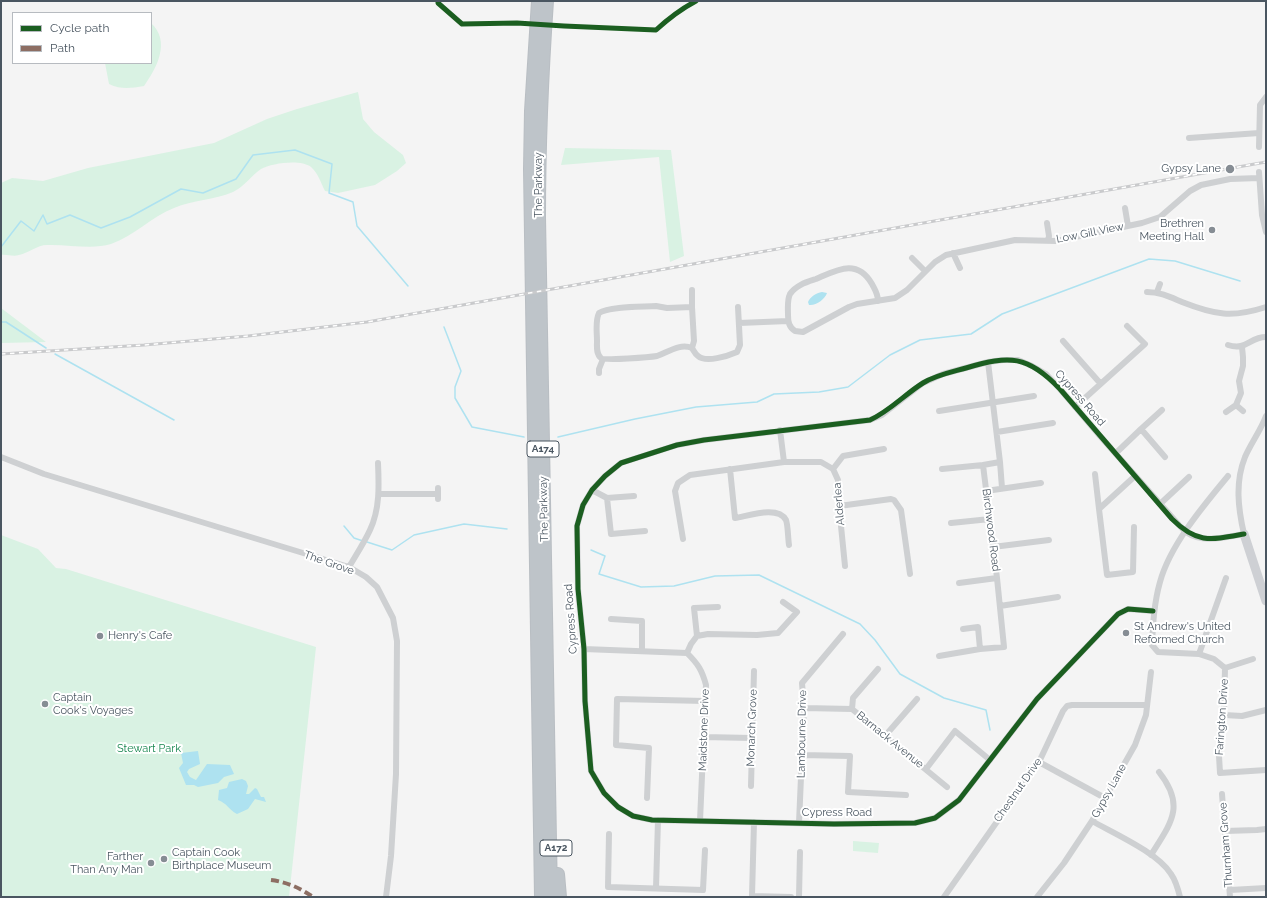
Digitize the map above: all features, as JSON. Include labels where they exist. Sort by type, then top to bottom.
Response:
[{"type":"highway","name":"The Parkway","points":[[538,1],[531,104],[530,169],[542,897]]},
{"type":"highway","name":"The Parkway","points":[[548,1],[542,85],[539,187],[551,897]]},
{"type":"highway","name":"A172","points":[[549,799],[555,828],[560,897]]},
{"type":"highway","name":"A174","points":[[535,897],[535,868],[540,810]]},
{"type":"street","points":[[1259,147],[1260,105],[1266,97]]},
{"type":"street","points":[[1190,138],[1259,133]]},
{"type":"street","name":"Low Gill View","points":[[788,321],[792,329],[798,332],[804,332],[849,307],[857,304],[888,300],[901,295],[940,258],[952,253],[1015,240],[1056,241],[1128,226],[1160,217],[1190,191],[1201,185],[1259,175],[1264,214]]},
{"type":"street","points":[[1125,208],[1128,226]]},
{"type":"street","points":[[1264,214],[1266,232]]},
{"type":"street","points":[[1047,223],[1049,236],[1048,241]]},
{"type":"street","points":[[952,253],[960,268]]},
{"type":"street","points":[[912,258],[925,271]]},
{"type":"street","points":[[739,323],[788,321],[789,296],[796,288],[843,268],[857,269],[863,273],[869,279],[878,295],[878,301]]},
{"type":"street","points":[[1157,292],[1160,284]]},
{"type":"street","points":[[692,290],[694,341],[692,348]]},
{"type":"street","points":[[1147,292],[1157,292],[1212,312],[1245,314],[1266,307]]},
{"type":"street","points":[[603,360],[598,352],[597,321],[598,315],[601,312],[622,308],[656,306],[665,308],[692,307]]},
{"type":"street","points":[[603,360],[649,358],[679,347],[692,348],[698,357],[705,359],[735,354],[740,345],[738,307]]},
{"type":"street","points":[[1075,407],[1144,344],[1127,326]]},
{"type":"street","points":[[1228,345],[1242,346],[1256,338],[1266,337]]},
{"type":"street","points":[[1063,341],[1100,383]]},
{"type":"street","points":[[1226,412],[1236,405],[1241,393],[1239,381],[1243,366],[1242,346]]},
{"type":"street","points":[[599,373],[603,360]]},
{"type":"street","name":"Cypress Road","points":[[1153,611],[1128,609],[1118,614],[1037,699],[959,800],[936,818],[915,823],[799,823],[658,820],[633,816],[618,807],[604,793],[591,771],[585,701],[584,649],[578,581],[577,526],[583,505],[592,490],[605,476],[621,463],[677,445],[704,440],[870,420],[882,415],[923,383],[943,374],[988,362],[1018,360],[1046,374],[1172,519],[1186,532]]},
{"type":"street","points":[[988,362],[997,432],[1002,488]]},
{"type":"street","points":[[939,411],[1034,396]]},
{"type":"street","points":[[1236,405],[1243,412]]},
{"type":"street","points":[[1116,453],[1162,410]]},
{"type":"street","points":[[1266,416],[1245,458],[1240,479],[1238,502],[1244,534],[1266,601]]},
{"type":"street","points":[[997,432],[1053,423]]},
{"type":"street","points":[[1141,429],[1165,457]]},
{"type":"street","points":[[780,430],[784,462]]},
{"type":"street","points":[[833,469],[842,456],[884,450]]},
{"type":"street","name":"The Grove","points":[[1,457],[44,474],[348,568],[366,577],[377,587],[393,618],[397,641],[396,774],[391,856],[386,897]]},
{"type":"street","name":"Alderlea","points":[[683,539],[675,491],[678,483],[690,475],[784,462],[821,462],[833,469],[838,480],[845,566]]},
{"type":"street","points":[[942,469],[1000,462]]},
{"type":"street","points":[[348,568],[370,529],[379,494],[378,463]]},
{"type":"street","name":"Birchwood Road","points":[[939,656],[980,649],[1004,647],[983,465]]},
{"type":"street","points":[[730,469],[735,518],[772,511],[780,514],[786,520],[789,545]]},
{"type":"street","points":[[1095,474],[1107,575],[1133,572],[1134,527]]},
{"type":"street","points":[[1099,508],[1135,476]]},
{"type":"street","points":[[1153,611],[1160,581],[1166,564],[1194,520],[1228,476]]},
{"type":"street","points":[[1160,504],[1189,477]]},
{"type":"street","points":[[986,491],[1041,483]]},
{"type":"street","points":[[592,490],[607,498],[634,496]]},
{"type":"street","points":[[379,494],[438,494]]},
{"type":"street","points":[[607,498],[610,534],[645,531]]},
{"type":"street","points":[[839,506],[891,499],[894,500],[901,510],[910,574]]},
{"type":"street","points":[[951,523],[990,518]]},
{"type":"street","points":[[1186,532],[1203,538],[1212,539],[1244,534]]},
{"type":"street","points":[[993,547],[1049,540]]},
{"type":"street","points":[[958,583],[997,578]]},
{"type":"street","points":[[1199,654],[1226,578]]},
{"type":"street","points":[[1000,606],[1058,598]]},
{"type":"street","points":[[584,649],[687,653],[697,636],[708,634],[757,635],[778,633],[797,612],[783,602]]},
{"type":"street","points":[[697,636],[694,608],[718,607]]},
{"type":"street","name":"Farington Drive","points":[[1153,611],[1152,645],[1158,652],[1199,654],[1214,659],[1225,668],[1224,715],[1220,732],[1220,773],[1266,770]]},
{"type":"street","points":[[611,619],[642,621],[642,651]]},
{"type":"street","points":[[963,629],[978,627],[980,649]]},
{"type":"street","name":"Lambourne Drive","points":[[799,823],[804,708],[802,683],[843,634]]},
{"type":"street","name":"Maidstone Drive","points":[[687,653],[698,664],[704,676],[706,685],[700,821]]},
{"type":"street","points":[[1225,668],[1253,659]]},
{"type":"street","points":[[852,709],[852,698],[878,669]]},
{"type":"street","name":"Monarch Grove","points":[[751,786],[754,671]]},
{"type":"street","name":"Gypsy Lane","points":[[1037,897],[1064,863],[1092,821],[1134,745],[1143,725],[1151,672]]},
{"type":"street","points":[[647,798],[649,748],[616,745],[617,699],[705,701]]},
{"type":"street","points":[[885,736],[917,699]]},
{"type":"street","name":"Chestnut Drive","points":[[944,897],[1039,762],[1063,711],[1067,706],[1147,705]]},
{"type":"street","name":"Barnack Avenue","points":[[804,708],[852,709],[947,786]]},
{"type":"street","points":[[1224,715],[1242,716],[1266,710]]},
{"type":"street","points":[[926,769],[955,731],[990,760]]},
{"type":"street","points":[[703,737],[752,738]]},
{"type":"street","points":[[802,755],[850,756],[848,792],[906,796]]},
{"type":"street","points":[[1039,762],[1105,798]]},
{"type":"street","points":[[1151,854],[1173,815],[1174,805],[1172,794],[1167,782],[1158,772]]},
{"type":"street","name":"Thurnham Grove","points":[[1222,794],[1230,894]]},
{"type":"street","points":[[656,888],[658,820]]},
{"type":"street","points":[[1092,821],[1159,860],[1171,874],[1176,883],[1180,897]]},
{"type":"street","points":[[754,822],[752,896],[791,897]]},
{"type":"street","points":[[1225,831],[1266,829]]},
{"type":"street","points":[[609,834],[608,887],[703,890],[705,850]]},
{"type":"street","points":[[800,852],[800,897]]},
{"type":"street","points":[[1230,894],[1266,888]]},
{"type":"green space","points":[[152,24],[157,30],[160,38],[160,54],[149,79],[144,86],[122,88],[109,84],[105,64],[152,64]]},
{"type":"green space","points":[[358,92],[363,119],[374,132],[403,155],[406,163],[397,171],[375,185],[338,193],[325,191],[311,167],[301,163],[272,165],[261,169],[241,187],[233,192],[174,208],[158,216],[119,241],[111,244],[96,247],[43,245],[17,256],[1,255],[1,183],[12,178],[43,181],[88,168],[214,143],[267,119]]},
{"type":"green space","points":[[565,148],[671,150],[684,256],[670,262],[659,157],[561,165]]},
{"type":"green space","points":[[1,308],[46,342],[1,343]]},
{"type":"green space","name":"Stewart Park","points":[[1,535],[38,549],[56,568],[66,569],[316,647],[289,897],[1,897]]},
{"type":"green space","points":[[853,841],[879,843],[878,853],[853,851]]},
{"type":"water","points":[[822,292],[827,293],[822,300],[809,305],[808,302],[812,297]]},
{"type":"water","points":[[198,751],[200,764],[189,769],[187,772],[190,777],[196,780],[207,764],[230,765],[234,774],[224,777],[218,783],[198,787],[194,785],[186,785],[179,768],[183,763],[181,753]]},
{"type":"water","points":[[242,779],[246,781],[248,786],[246,794],[249,794],[255,788],[261,797],[264,797],[266,802],[255,799],[248,809],[237,814],[218,800],[219,790],[227,788],[229,782]]},
{"type":"waterway","points":[[1,247],[21,221],[34,231],[43,215],[47,224],[70,215],[101,228],[130,217],[181,189],[203,193],[236,179],[253,155],[295,150],[332,164],[329,193],[353,202],[357,226],[408,286]]},
{"type":"waterway","points":[[558,437],[635,419],[696,407],[757,402],[774,394],[819,392],[848,387],[890,355],[920,340],[971,334],[1002,314],[1149,259],[1175,261],[1240,281]]},
{"type":"waterway","points":[[1,322],[6,322],[46,348]]},
{"type":"waterway","points":[[444,327],[461,371],[455,387],[455,398],[472,427],[524,437]]},
{"type":"waterway","points":[[55,354],[174,420]]},
{"type":"waterway","points":[[367,542],[392,550],[414,535],[464,524],[507,529]]},
{"type":"waterway","points":[[344,526],[354,538],[363,541]]},
{"type":"waterway","points":[[591,550],[605,556],[599,574],[641,587],[674,586],[715,576],[759,575],[860,624],[875,640],[900,674],[944,698],[986,710],[990,730]]},
{"type":"railway","points":[[1,354],[144,345],[248,336],[367,322],[1266,162]]},
{"type":"marked path","points":[[271,880],[293,886],[313,897]]},
{"type":"cycle path","points":[[438,1],[438,3],[462,24],[517,23],[656,30],[675,14],[696,1]]},
{"type":"cycle path","points":[[1153,611],[1128,609],[1118,614],[1037,699],[959,800],[935,818],[915,823],[834,824],[652,820],[633,816],[618,807],[604,793],[591,771],[585,701],[584,649],[578,589],[577,526],[583,505],[592,490],[605,476],[621,463],[677,445],[704,440],[870,420],[884,412],[916,387],[933,378],[950,372],[995,361],[1017,361],[1038,370],[1060,389],[1172,519],[1181,527],[1189,533],[1205,538],[1222,538],[1244,534]]},
{"type":"place","name":"Gypsy Lane","points":[[1230,169]]},
{"type":"place","name":"Brethren Meeting Hall","points":[[1212,230]]},
{"type":"place","name":"St Andrew's United Reformed Church","points":[[1126,633]]},
{"type":"place","name":"Henry's Cafe","points":[[100,636]]},
{"type":"place","name":"Captain Cook's Voyages","points":[[45,704]]},
{"type":"place","name":"Captain Cook Birthplace Museum","points":[[164,859]]},
{"type":"place","name":"Farther Than Any Man","points":[[151,863]]}]
